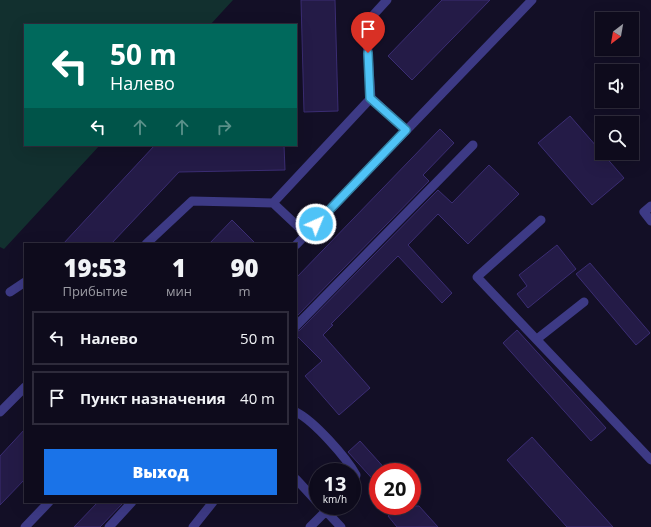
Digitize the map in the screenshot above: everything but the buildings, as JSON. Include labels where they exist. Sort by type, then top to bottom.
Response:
[{"type":"lane","points":[[387,0],[366,23],[370,98],[406,130]]},
{"type":"lane","points":[[297,243],[532,0]]},
{"type":"lane","points":[[273,203],[370,98]]},
{"type":"lane","points":[[297,325],[473,145]]},
{"type":"lane","points":[[147,243],[192,200],[273,203],[306,234]]},
{"type":"lane","points":[[651,206],[644,212],[651,221]]},
{"type":"lane","points":[[541,220],[477,277],[651,460]]},
{"type":"lane","points":[[10,292],[24,283]]},
{"type":"lane","points":[[537,340],[584,302]]},
{"type":"lane","points":[[0,412],[24,388]]},
{"type":"lane","points":[[297,412],[306,417],[349,463]]},
{"type":"lane","points":[[297,480],[309,493]]},
{"type":"lane","points":[[25,527],[48,503]]},
{"type":"lane","points":[[109,527],[131,503]]},
{"type":"lane","points":[[193,527],[212,503]]},
{"type":"lane","points":[[310,527],[319,515]]},
{"type":"lane","points":[[330,515],[341,527]]},
{"type":"green space","points":[[0,0],[233,0],[211,24],[24,24],[24,146],[99,146],[4,249],[0,247]]},
{"type":"route","points":[[316,224],[406,130],[370,98],[368,53]]}]
